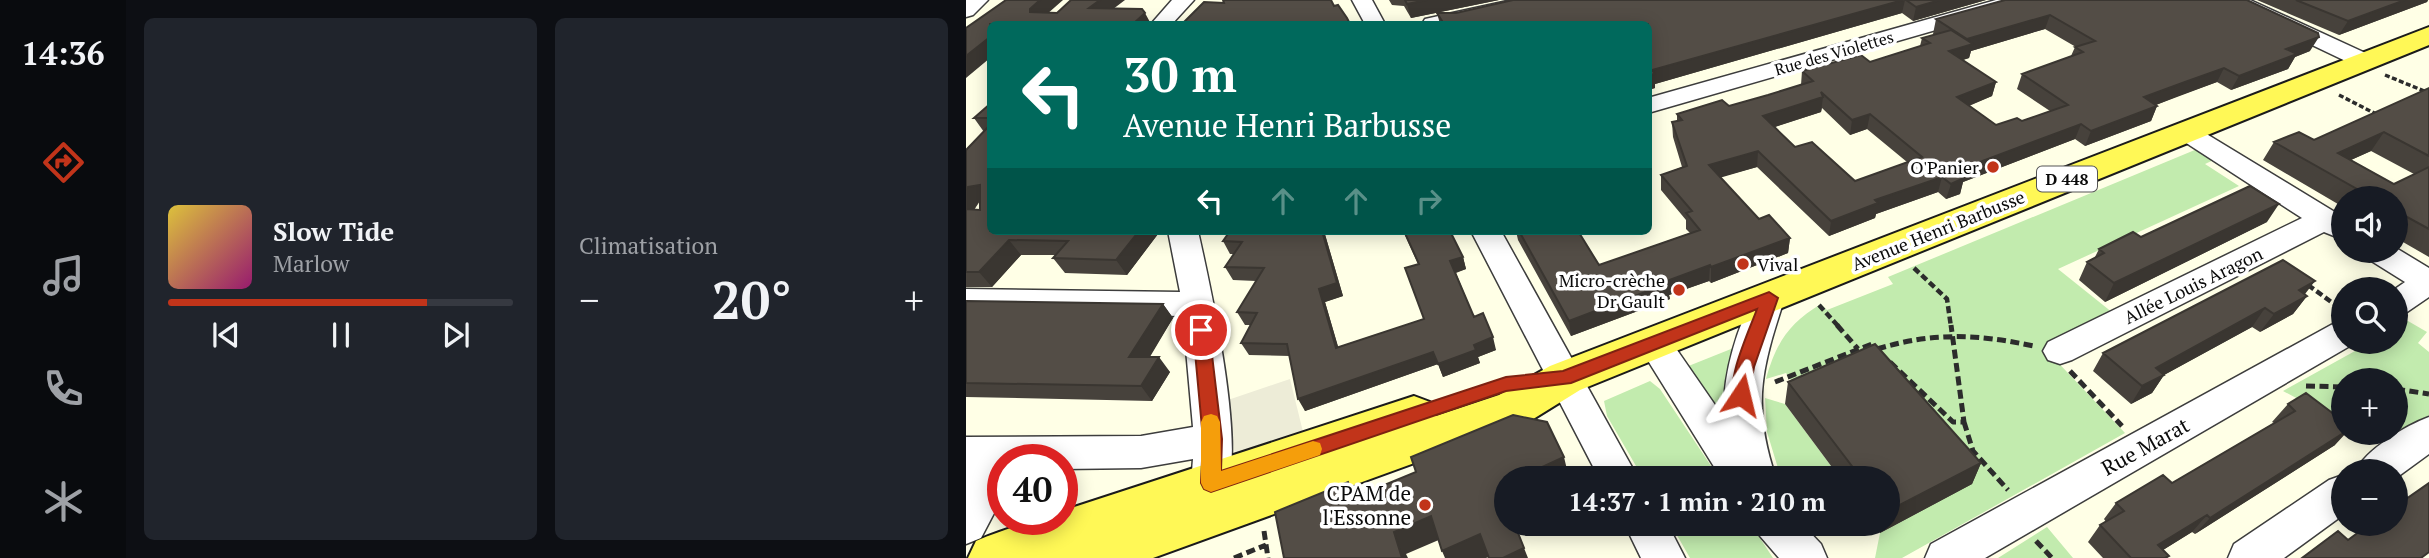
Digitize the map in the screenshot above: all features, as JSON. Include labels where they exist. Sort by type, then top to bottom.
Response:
[{"type":"main road","name":"Avenue Henri Barbusse","points":[[1085,558],[1514,408],[1565,378],[2429,35]]},
{"type":"main road","name":"Avenue Henri Barbusse","points":[[994,558],[1212,461],[1506,384],[1565,378]]},
{"type":"street","points":[[966,11],[978,0]]},
{"type":"street","points":[[1164,21],[1184,0]]},
{"type":"street","points":[[1362,0],[1373,21]]},
{"type":"street","points":[[1446,21],[1540,0]]},
{"type":"street","name":"Rue des Violettes","points":[[1652,105],[2019,0]]},
{"type":"street","points":[[2233,0],[2359,63]]},
{"type":"street","points":[[2186,132],[2331,223]]},
{"type":"street","name":"Allée Louis Aragon","points":[[2060,351],[2331,226]]},
{"type":"street","points":[[966,526],[986,489],[972,454],[1141,452],[1212,461],[1198,304],[1184,235]]},
{"type":"street","points":[[1488,235],[1613,466]]},
{"type":"street","points":[[2397,263],[2428,282],[2408,296]]},
{"type":"street","points":[[1752,466],[1746,451],[1740,407],[1745,367],[1785,291]]},
{"type":"street","points":[[966,301],[1198,304]]},
{"type":"street","name":"Rue Marat","points":[[1946,558],[2331,341]]},
{"type":"street","points":[[1654,343],[1734,466]]},
{"type":"street","points":[[2392,459],[2429,433]]},
{"type":"street","points":[[2249,558],[2331,501]]},
{"type":"street","points":[[1651,536],[1664,558]]},
{"type":"street","points":[[1786,536],[1806,558]]},
{"type":"path","points":[[2359,63],[2429,93]]},
{"type":"path","points":[[2311,81],[2382,117]]},
{"type":"path","points":[[1894,248],[1947,299],[1964,422],[1973,450],[2027,512]]},
{"type":"path","points":[[2300,280],[2331,302]]},
{"type":"path","points":[[1785,291],[1858,349]]},
{"type":"path","points":[[1877,349],[1901,341],[1952,334]]},
{"type":"path","points":[[1741,395],[1872,344],[1953,422],[1964,422]]},
{"type":"path","points":[[2408,390],[2429,394]]},
{"type":"path","points":[[1234,558],[1266,545]]},
{"type":"green space","points":[[2202,147],[2220,157],[2205,164],[2239,186],[2058,269],[2118,317],[2048,352],[2125,433],[1902,558],[1875,558],[1879,536],[1900,536],[1900,522],[1971,484],[1803,396],[1786,373],[1766,379],[1779,344],[1800,319],[1821,304],[1827,310],[1893,284],[1888,277]]},
{"type":"green space","points":[[2408,321],[2427,332],[2418,343],[2429,352],[2429,415],[2408,431],[2408,368],[2331,368],[2331,417],[2283,391],[2350,354],[2408,354]]},
{"type":"green space","points":[[1741,345],[1728,429],[1686,367]]},
{"type":"green space","points":[[1650,381],[1660,389],[1711,466],[1636,466],[1607,416],[1604,401]]},
{"type":"green space","points":[[1765,398],[1785,404],[1831,466],[1777,466],[1767,432]]},
{"type":"green space","points":[[2047,527],[2073,558],[1998,558]]},
{"type":"green space","points":[[1677,536],[1759,536],[1773,558],[1690,558]]},
{"type":"shaded area","points":[[1290,379],[1305,440],[1237,465],[1225,401]]},
{"type":"building","points":[[1006,0],[1040,0],[1030,12],[1057,13],[1071,0],[1100,0],[1089,8],[1142,9],[1145,13],[1136,21],[987,21],[987,39],[966,56],[966,28]]},
{"type":"building","points":[[1223,0],[1331,0],[1334,6],[1338,5],[1348,21],[1185,21],[1204,2],[1224,3]]},
{"type":"building","points":[[1405,0],[1427,0],[1407,4]]},
{"type":"building","points":[[1513,0],[1903,0],[1652,70],[1652,21],[1442,21],[1437,13],[1456,13]]},
{"type":"building","points":[[1906,0],[1940,0],[1916,7]]},
{"type":"building","points":[[2005,0],[2247,0],[2318,33],[2319,37],[2286,49],[2297,54],[2239,76],[2224,68],[2144,97],[2157,106],[2091,131],[2081,124],[1964,168],[1964,178],[1951,184],[1942,177],[1875,200],[1878,203],[1831,221],[1758,151],[1709,165],[1759,219],[1769,215],[1790,238],[1667,281],[1669,283],[1569,321],[1521,235],[1580,235],[1599,265],[1700,230],[1686,213],[1692,211],[1661,175],[1687,166],[1672,122],[1682,120],[1677,114],[1722,100],[1729,106],[1768,95],[1813,81],[1802,71],[1861,55],[1870,62],[1930,43],[1922,38],[1951,30],[1973,44],[1949,51],[1996,82],[1957,97],[1996,125],[2017,118],[2022,121],[2068,105],[2022,74],[2083,52],[2075,47],[2095,41],[2050,15],[1967,39],[1936,19]],"holes":[[[1821,92],[1852,120],[1870,114],[1922,157],[1855,181],[1812,142],[1795,147],[1763,116],[1823,97]]]},
{"type":"building","points":[[2296,0],[2405,0],[2348,21]]},
{"type":"building","points":[[2429,88],[2429,156],[2384,132],[2338,153],[2394,184],[2429,167],[2429,229],[2408,218],[2408,186],[2352,186],[2274,142],[2299,132],[2314,140]]},
{"type":"building","points":[[987,107],[987,118],[974,118]]},
{"type":"building","points":[[987,128],[987,235],[1136,235],[1116,260],[1053,258],[1068,241],[1009,240],[979,272],[966,272],[966,209],[980,210],[980,185],[966,189],[966,150]]},
{"type":"building","points":[[2250,186],[2279,204],[2114,283],[2087,262],[2104,253],[2099,249],[2133,232],[2141,237]]},
{"type":"building","points":[[1227,235],[1323,235],[1337,283],[1319,289],[1336,348],[1424,319],[1405,268],[1419,264],[1406,235],[1452,235],[1463,257],[1450,261],[1474,317],[1483,313],[1493,337],[1474,345],[1476,350],[1438,364],[1433,352],[1298,399],[1287,344],[1241,343],[1257,313],[1237,312],[1264,268],[1225,267],[1242,242],[1223,241]]},
{"type":"building","points":[[2283,260],[2315,281],[2299,290],[2307,296],[2274,314],[2265,308],[2156,368],[2164,375],[2142,386],[2103,353]]},
{"type":"building","points":[[966,301],[1163,304],[1129,357],[1159,357],[1141,386],[966,383]]},
{"type":"building","points":[[1875,344],[1981,463],[1900,505],[1900,466],[1852,466],[1788,382]]},
{"type":"building","points":[[2306,393],[2331,412],[2331,441],[2210,518],[2207,515],[2158,545],[2169,556],[2131,558],[2100,525],[2124,511],[2116,503],[2163,475],[2172,483],[2295,411],[2288,404]]},
{"type":"building","points":[[1513,415],[1547,422],[1564,457],[1544,466],[1494,466],[1494,536],[1519,536],[1524,548],[1503,558],[1489,558],[1480,534],[1442,551],[1431,516],[1394,532],[1402,558],[1284,558],[1275,512],[1348,482],[1353,498],[1416,472],[1411,457]]},
{"type":"building","points":[[2429,483],[2429,552],[2421,558],[2302,558],[2331,536],[2344,536],[2348,540],[2353,536],[2408,536],[2408,498]]},
{"type":"slow traffic","points":[[1211,422],[1211,483],[1313,449]]},
{"type":"place","name":"O'Panier","points":[[1993,167]]},
{"type":"place","name":"Vival","points":[[1743,264]]},
{"type":"place","name":"Micro-crèche Dr Gault","points":[[1679,290]]},
{"type":"place","name":"CPAM de l'Essonne","points":[[1425,505]]},
{"type":"route","points":[[1201,330],[1213,439],[1211,483],[1506,384],[1565,378],[1769,298],[1745,367],[1741,395]]}]
